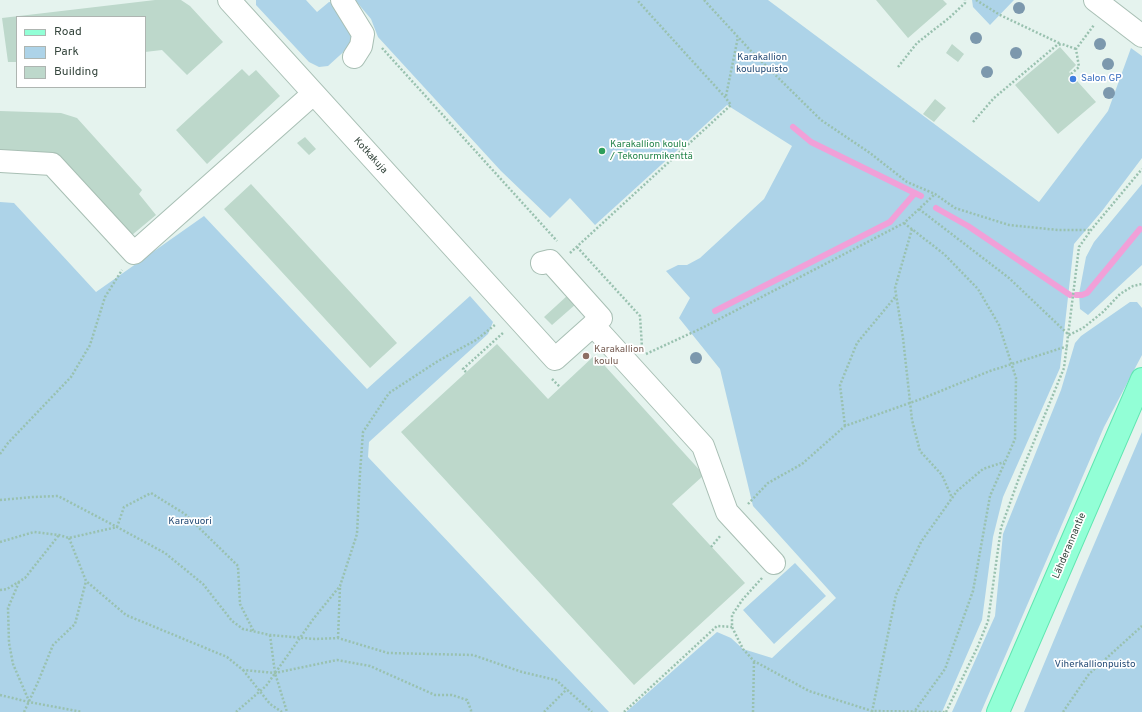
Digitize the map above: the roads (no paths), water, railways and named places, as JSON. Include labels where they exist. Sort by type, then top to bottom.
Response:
[{"type":"main road","name":"Lähderannantie","points":[[998,712],[1142,379]]},
{"type":"street","name":"Kotkakuja","points":[[229,0],[313,94],[509,320],[555,359],[593,325]]},
{"type":"street","points":[[342,0],[362,34],[361,46],[354,57]]},
{"type":"street","points":[[1097,10],[1142,36]]},
{"type":"street","points":[[0,161],[52,164],[134,253],[313,94]]},
{"type":"street","points":[[542,263],[550,261],[601,318],[593,325],[635,359],[703,446],[727,512],[774,563]]},
{"type":"waterway","points":[[793,127],[811,142],[921,196]]},
{"type":"waterway","points":[[715,311],[890,222],[915,193]]},
{"type":"waterway","points":[[936,208],[968,226],[1070,295]]},
{"type":"waterway","points":[[1076,295],[1087,293],[1140,229]]},
{"type":"place","name":"Salon GP","points":[[1073,79]]},
{"type":"place","name":"Karakallion koulu / Tekonurmikenttä","points":[[602,151]]},
{"type":"place","name":"Karakallion koulu","points":[[586,356]]},
{"type":"park label","name":"Karakallion koulupuisto","points":[[762,64]]},
{"type":"park label","name":"Karavuori","points":[[190,522]]},
{"type":"park label","name":"Viherkallionpuisto","points":[[1095,665]]}]
